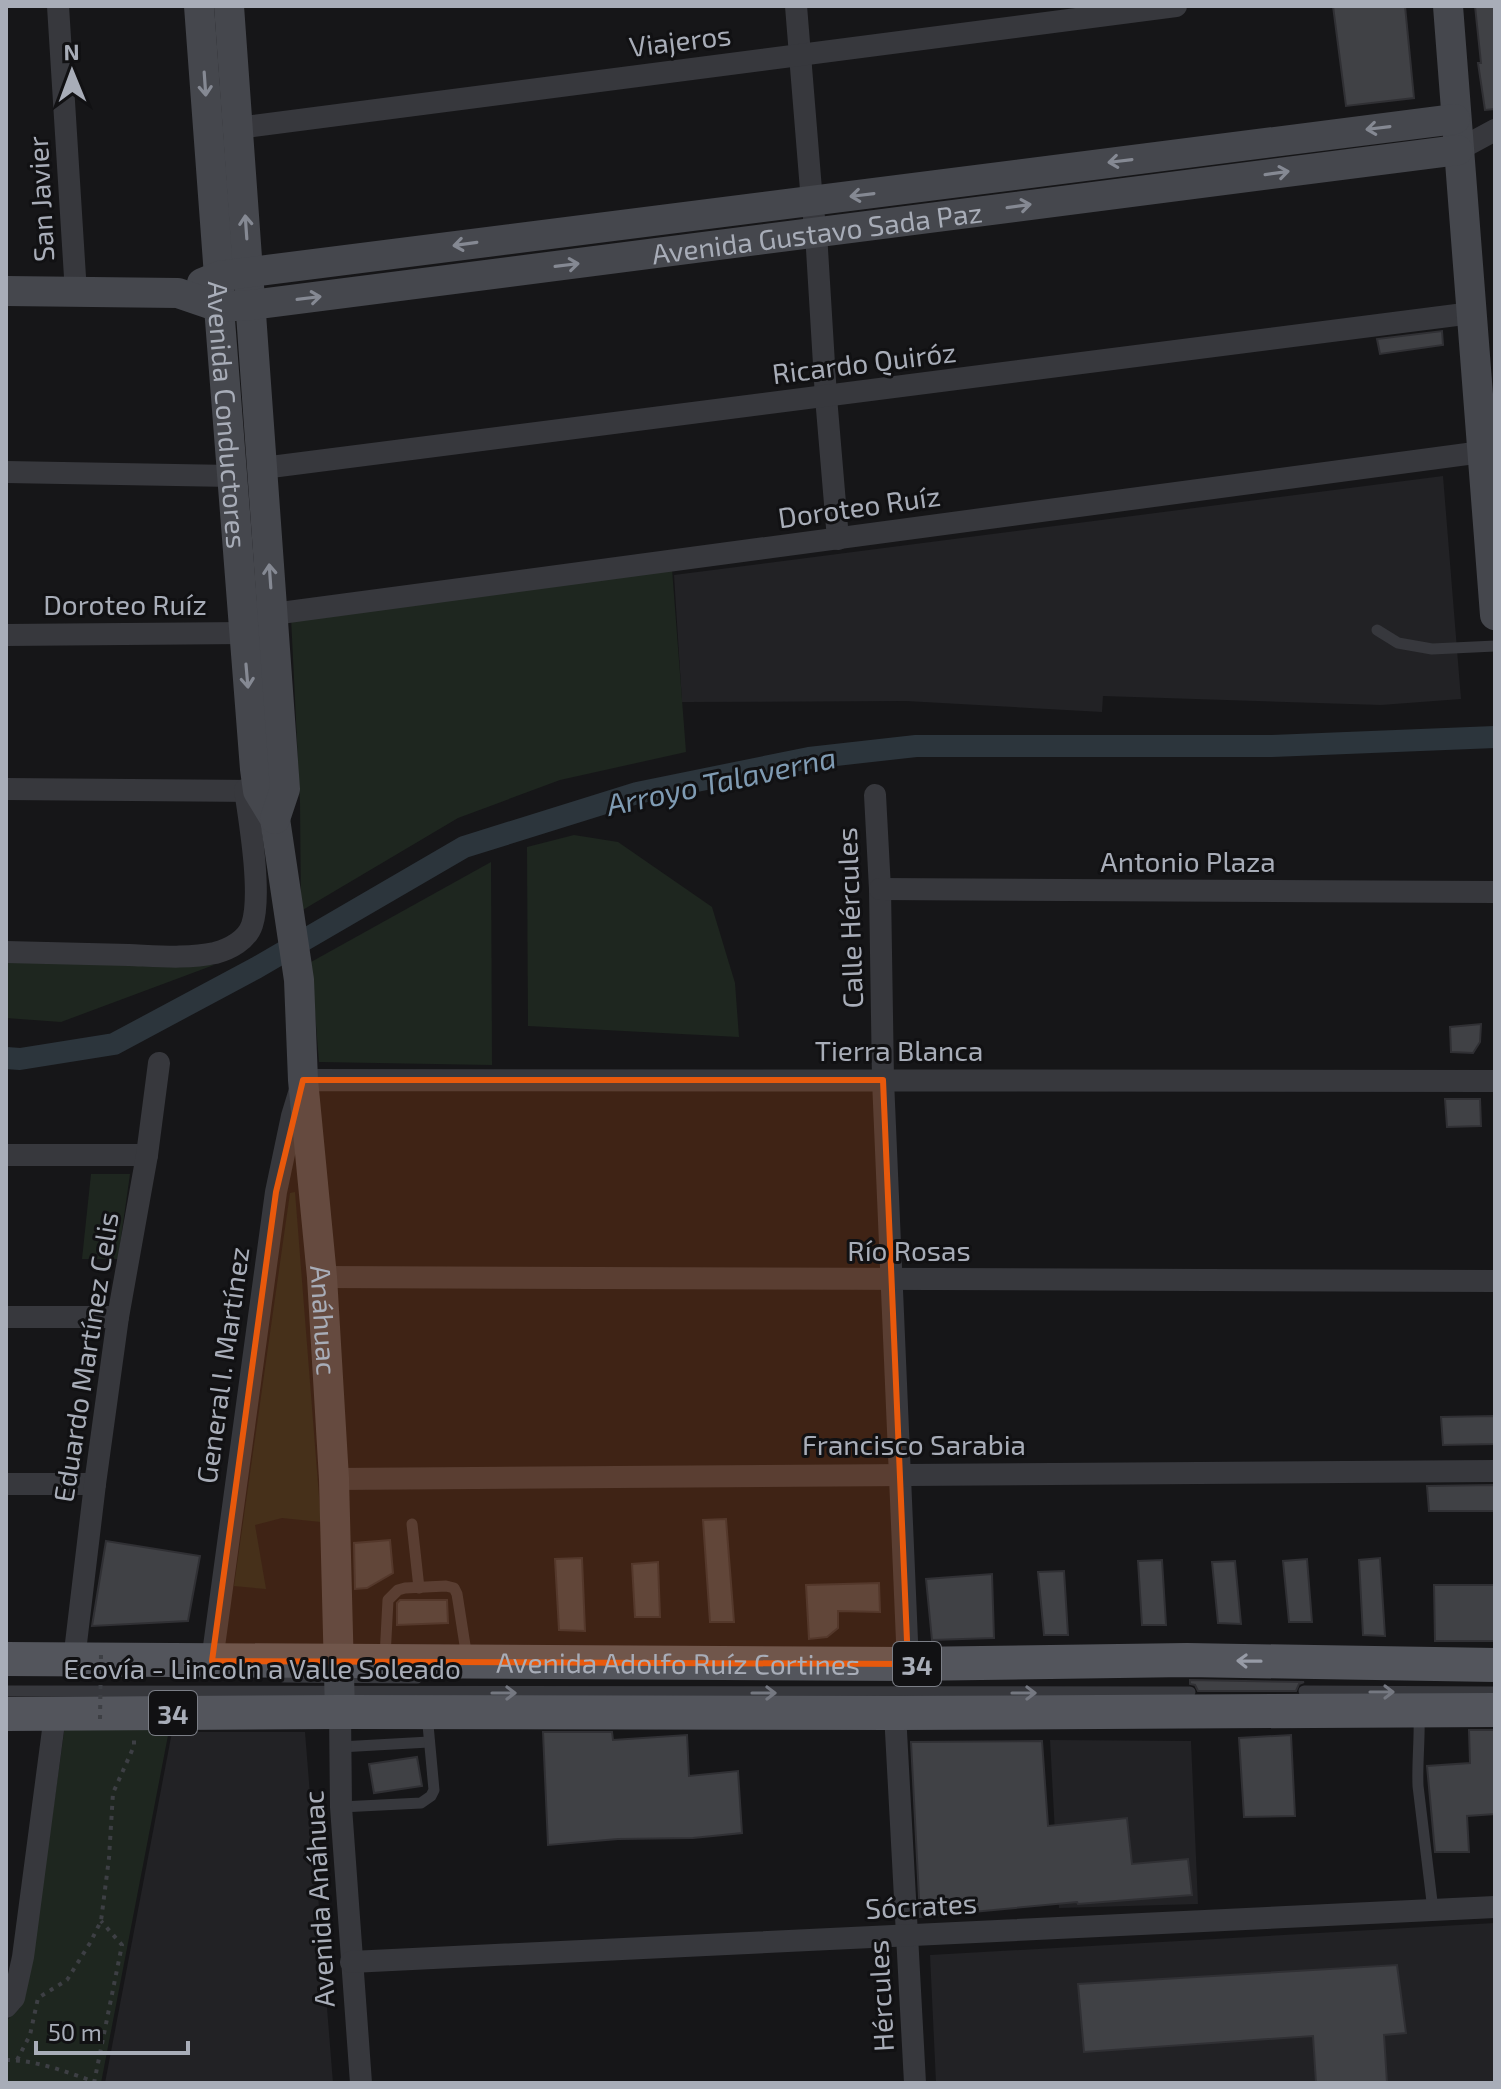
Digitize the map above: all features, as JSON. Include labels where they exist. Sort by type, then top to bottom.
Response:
[{"type":"main road","name":"Avenida Adolfo Ruíz Cortines","points":[[6,1659],[88,1657],[212,1661],[339,1686],[428,1727],[895,1713],[1495,1710]]},
{"type":"main road","name":"Avenida Adolfo Ruíz Cortines","points":[[6,1714],[55,1715],[339,1686],[385,1662],[911,1672],[1187,1660],[1495,1665]]},
{"type":"street","name":"San Javier","points":[[58,6],[76,293]]},
{"type":"street","name":"Avenida Conductores","points":[[199,6],[243,624],[263,790],[275,819],[299,980]]},
{"type":"street","name":"Avenida Conductores","points":[[229,6],[273,614],[263,790]]},
{"type":"street","points":[[796,6],[838,539]]},
{"type":"street","name":"Viajeros","points":[[238,128],[1176,6]]},
{"type":"street","points":[[1448,6],[1482,452],[1492,531],[1495,615]]},
{"type":"street","name":"Avenida Gustavo Sada Paz","points":[[178,293],[219,276],[1455,119]]},
{"type":"street","name":"Avenida Gustavo Sada Paz","points":[[6,291],[178,293],[219,307],[252,305],[1458,150]]},
{"type":"street","name":"Ricardo Quiróz","points":[[263,468],[1472,313]]},
{"type":"street","name":"Doroteo Ruíz","points":[[6,635],[243,624],[273,614],[1482,452]]},
{"type":"street","points":[[6,472],[232,476]]},
{"type":"street","points":[[6,789],[263,790],[251,834],[255,898],[252,926],[245,938],[215,953],[191,955],[6,952]]},
{"type":"street","name":"Calle Hércules","points":[[875,795],[891,1280],[911,1672]]},
{"type":"street","name":"Antonio Plaza","points":[[880,889],[1495,892]]},
{"type":"street","name":"Anáhuac","points":[[299,980],[303,1080],[322,1277],[334,1479],[339,1686]]},
{"type":"street","name":"Eduardo Martínez Celis","points":[[88,1657],[95,1484],[159,1063]]},
{"type":"street","name":"Tierra Blanca","points":[[303,1080],[1495,1081]]},
{"type":"street","name":"General I. Martínez","points":[[212,1661],[276,1192],[303,1080]]},
{"type":"street","points":[[6,1155],[147,1155]]},
{"type":"street","name":"Río Rosas","points":[[322,1277],[1495,1281]]},
{"type":"street","points":[[6,1317],[118,1317]]},
{"type":"street","name":"Francisco Sarabia","points":[[334,1479],[1495,1471]]},
{"type":"street","points":[[6,1484],[95,1484]]},
{"type":"street","name":"Avenida Anáhuac","points":[[339,1686],[341,1807],[361,2083]]},
{"type":"street","name":"Hércules","points":[[895,1713],[915,2083]]},
{"type":"street","points":[[6,2007],[14,1998],[23,1957],[55,1715]]},
{"type":"street","points":[[6,1906],[29,1906]]},
{"type":"street","name":"Sócrates","points":[[351,1962],[1495,1907]]},
{"type":"lane","points":[[1377,630],[1398,643],[1432,649],[1495,646]]},
{"type":"lane","points":[[412,1524],[419,1588]]},
{"type":"lane","points":[[385,1662],[388,1600],[398,1590],[446,1586],[454,1588],[457,1594],[468,1663]]},
{"type":"lane","points":[[275,1677],[339,1686],[433,1678]]},
{"type":"lane","name":"Ecovía - Lincoln a Valle Soleado","points":[[6,1691],[339,1686],[1190,1692]]},
{"type":"lane","points":[[1304,1691],[1495,1692]]},
{"type":"lane","points":[[1419,1710],[1418,1786],[1433,1910]]},
{"type":"lane","points":[[340,1747],[428,1727],[434,1790],[421,1803],[341,1807]]},
{"type":"path","points":[[88,1657],[100,1719]]},
{"type":"path","points":[[17,2060],[30,2035],[38,1998],[67,1980],[101,1921],[113,1793],[134,1746],[133,1734]]},
{"type":"path","points":[[6,2060],[67,2072],[94,2083],[122,1945],[101,1921]]},
{"type":"highlighted area","points":[[303,1080],[883,1080],[908,1664],[212,1661],[276,1192]]},
{"type":"shaded area","points":[[1443,476],[1461,699],[1381,705],[1103,696],[1102,712],[906,701],[682,702],[674,575]]},
{"type":"shaded area","points":[[672,569],[686,752],[560,780],[458,818],[301,911],[300,803],[291,617]]},
{"type":"shaded area","points":[[574,835],[618,842],[712,907],[735,983],[739,1037],[528,1026],[527,847]]},
{"type":"shaded area","points":[[491,862],[492,1065],[319,1062],[311,962]]},
{"type":"shaded area","points":[[6,959],[214,965],[61,1022],[6,1018]]},
{"type":"shaded area","points":[[91,1174],[130,1174],[118,1259],[82,1259]]},
{"type":"shaded area","points":[[295,1192],[321,1522],[282,1518],[255,1525],[266,1589],[234,1586],[290,1193]]},
{"type":"shaded area","points":[[66,1718],[170,1725],[101,2083],[6,2083],[6,2021],[20,2008],[39,1910]]},
{"type":"shaded area","points":[[172,1732],[305,1732],[333,2083],[105,2083]]},
{"type":"shaded area","points":[[1050,1740],[1191,1741],[1198,1904],[1059,1908]]},
{"type":"shaded area","points":[[1495,1923],[1495,2083],[936,2083],[930,1955]]},
{"type":"building","points":[[1333,6],[1405,6],[1414,98],[1346,106]]},
{"type":"building","points":[[1475,6],[1495,6],[1495,109],[1485,110],[1478,63],[1481,63]]},
{"type":"building","points":[[1442,331],[1443,345],[1380,354],[1377,339]]},
{"type":"building","points":[[1481,1024],[1480,1042],[1473,1053],[1451,1052],[1450,1027]]},
{"type":"building","points":[[1445,1099],[1480,1099],[1481,1126],[1447,1127]]},
{"type":"building","points":[[1494,1416],[1495,1444],[1443,1445],[1441,1417]]},
{"type":"building","points":[[1495,1485],[1495,1511],[1429,1511],[1427,1486]]},
{"type":"building","points":[[726,1519],[734,1622],[710,1622],[703,1520]]},
{"type":"building","points":[[390,1540],[393,1573],[367,1588],[355,1589],[354,1543]]},
{"type":"building","points":[[106,1541],[200,1556],[188,1621],[92,1626]]},
{"type":"building","points":[[582,1558],[585,1631],[559,1630],[555,1559]]},
{"type":"building","points":[[1380,1558],[1385,1636],[1363,1635],[1359,1560]]},
{"type":"building","points":[[1307,1559],[1312,1622],[1289,1622],[1283,1561]]},
{"type":"building","points":[[1162,1560],[1166,1625],[1142,1625],[1138,1561]]},
{"type":"building","points":[[1235,1561],[1241,1624],[1218,1623],[1212,1562]]},
{"type":"building","points":[[658,1562],[660,1617],[635,1617],[632,1564]]},
{"type":"building","points":[[1064,1571],[1068,1635],[1044,1635],[1038,1572]]},
{"type":"building","points":[[992,1574],[994,1638],[932,1640],[926,1579]]},
{"type":"building","points":[[879,1583],[880,1612],[838,1611],[838,1628],[827,1637],[809,1639],[806,1585]]},
{"type":"building","points":[[1434,1585],[1495,1585],[1495,1641],[1435,1641]]},
{"type":"building","points":[[400,1600],[447,1600],[448,1623],[397,1625],[397,1603]]},
{"type":"building","points":[[1190,1680],[1304,1682],[1299,1684],[1296,1691],[1198,1691]]},
{"type":"building","points":[[1469,1730],[1495,1730],[1495,1814],[1467,1816],[1469,1852],[1435,1852],[1427,1766],[1470,1763]]},
{"type":"building","points":[[543,1732],[612,1732],[613,1740],[687,1735],[689,1776],[738,1771],[742,1833],[548,1845]]},
{"type":"building","points":[[1291,1735],[1295,1816],[1244,1817],[1239,1738]]},
{"type":"building","points":[[1042,1741],[1048,1826],[1127,1818],[1132,1864],[1188,1859],[1192,1895],[920,1917],[911,1742]]},
{"type":"building","points":[[417,1757],[422,1786],[374,1793],[369,1764]]},
{"type":"building","points":[[1397,1965],[1406,2033],[1384,2035],[1387,2083],[1316,2083],[1313,2036],[1084,2052],[1078,1984]]},
{"type":"waterway","name":"Arroyo Talaverna","points":[[6,1058],[20,1059],[114,1044],[256,968],[464,847],[637,793],[809,758],[916,746],[1272,746],[1495,737]]}]
